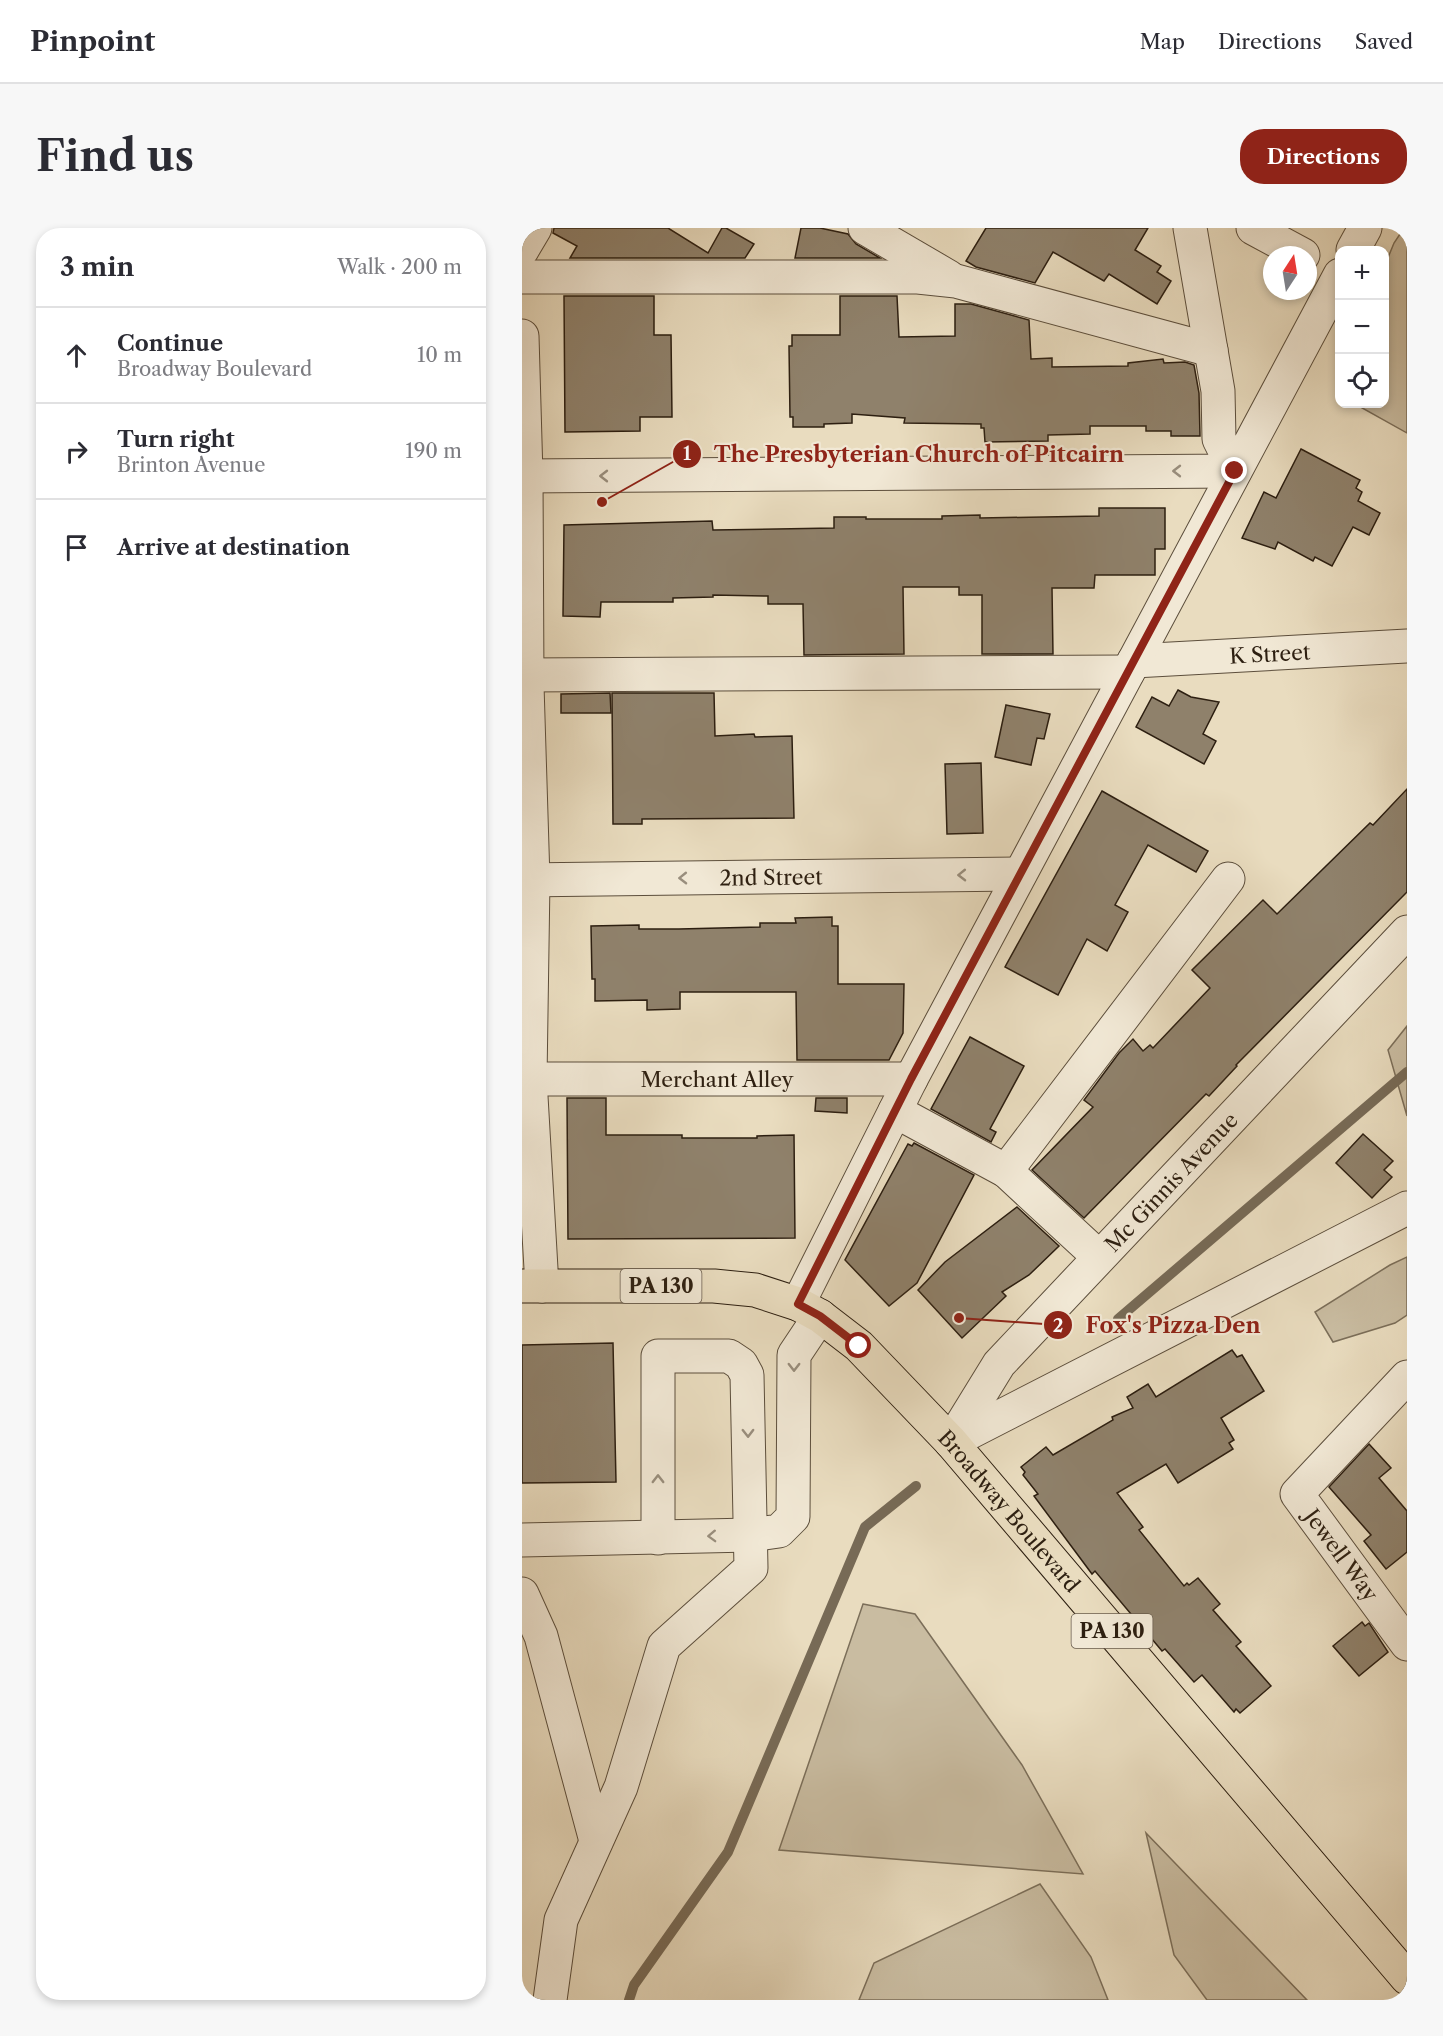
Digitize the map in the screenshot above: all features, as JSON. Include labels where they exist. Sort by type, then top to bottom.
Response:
[{"type":"main road","name":"Broadway Boulevard","points":[[532,1286],[714,1286],[755,1290],[809,1310],[859,1346],[951,1442],[1407,1978]]},
{"type":"street","points":[[522,250],[536,228]]},
{"type":"street","points":[[865,228],[956,281]]},
{"type":"street","points":[[1190,228],[1218,391],[1219,439],[1235,471]]},
{"type":"street","points":[[1253,228],[1286,246]]},
{"type":"street","points":[[1355,246],[1365,228]]},
{"type":"street","points":[[1317,263],[1335,272]]},
{"type":"street","points":[[522,277],[906,277],[956,281],[1211,350]]},
{"type":"street","points":[[522,1540],[750,1535],[779,1531],[792,1517],[794,1354],[809,1310],[895,1111],[1335,284]]},
{"type":"street","points":[[522,336],[527,880],[526,1079],[532,1286]]},
{"type":"street","points":[[524,476],[1235,471]]},
{"type":"street","name":"K Street","points":[[525,675],[1131,666],[1407,646]]},
{"type":"street","name":"2nd Street","points":[[527,880],[1020,874]]},
{"type":"street","points":[[1005,1171],[1228,879]]},
{"type":"street","name":"Mc Ginnis Avenue","points":[[951,1442],[999,1364],[1407,932]]},
{"type":"street","name":"Merchant Alley","points":[[526,1079],[911,1079]]},
{"type":"street","points":[[895,1111],[1005,1171],[1099,1257]]},
{"type":"street","points":[[951,1442],[1407,1208]]},
{"type":"street","points":[[550,2000],[561,1920],[621,1787],[664,1646],[752,1568],[747,1376],[741,1364],[729,1356],[658,1356],[658,1538]]},
{"type":"street","name":"Jewell Way","points":[[1407,1377],[1297,1494],[1407,1644]]},
{"type":"street","points":[[522,1594],[541,1636],[596,1841]]},
{"type":"shaded area","points":[[1404,228],[1407,228],[1407,433],[1362,408],[1389,408],[1389,255]]},
{"type":"shaded area","points":[[1407,1026],[1407,1116],[1388,1050]]},
{"type":"shaded area","points":[[1407,1257],[1407,1315],[1395,1323],[1333,1342],[1315,1312],[1390,1265]]},
{"type":"shaded area","points":[[863,1604],[915,1614],[1022,1765],[1083,1874],[779,1850]]},
{"type":"shaded area","points":[[1146,1833],[1307,2000],[1207,2000],[1174,1955]]},
{"type":"shaded area","points":[[1040,1884],[1091,1957],[1108,2000],[859,2000],[874,1963]]},
{"type":"building","points":[[554,228],[668,228],[708,253],[722,228],[726,228],[754,244],[745,258],[570,258],[577,246],[553,233]]},
{"type":"building","points":[[801,228],[820,228],[848,234],[856,244],[880,258],[795,258]]},
{"type":"building","points":[[986,228],[1148,228],[1135,250],[1161,266],[1157,272],[1171,281],[1157,304],[1109,274],[1104,281],[1053,252],[1035,283],[976,267],[966,261]]},
{"type":"building","points":[[564,296],[654,296],[654,335],[671,335],[672,417],[640,417],[640,431],[565,432]]},
{"type":"building","points":[[840,296],[897,296],[899,337],[955,336],[955,304],[971,304],[1029,320],[1031,359],[1052,358],[1052,367],[1128,366],[1128,363],[1163,359],[1164,363],[1185,362],[1194,365],[1199,393],[1200,436],[1171,436],[1171,431],[1146,431],[1146,426],[1090,426],[1090,434],[1048,435],[1048,441],[985,442],[984,428],[981,428],[981,424],[904,423],[905,418],[852,414],[852,423],[824,424],[824,427],[793,427],[793,417],[790,417],[789,346],[792,346],[792,335],[840,335]]},
{"type":"building","points":[[1301,449],[1360,480],[1356,488],[1362,492],[1358,501],[1380,513],[1369,535],[1353,527],[1332,566],[1315,557],[1313,561],[1278,542],[1275,549],[1242,538],[1264,492],[1276,498]]},
{"type":"building","points":[[1099,508],[1165,508],[1165,549],[1155,549],[1155,575],[1095,575],[1094,588],[1052,588],[1053,654],[982,654],[982,595],[959,595],[959,587],[903,587],[904,654],[804,655],[803,604],[768,604],[768,596],[713,595],[713,597],[673,598],[673,602],[601,602],[600,617],[563,616],[564,525],[712,521],[713,530],[834,528],[834,517],[942,519],[942,516],[980,515],[980,518],[1099,516]]},
{"type":"building","points":[[1178,690],[1191,697],[1219,702],[1203,734],[1216,741],[1204,764],[1136,727],[1152,697],[1169,706]]},
{"type":"building","points":[[610,693],[611,713],[561,713],[561,694]]},
{"type":"building","points":[[612,693],[714,693],[715,736],[754,734],[755,737],[792,736],[794,818],[642,819],[642,824],[613,824]]},
{"type":"building","points":[[1006,705],[1050,714],[1044,739],[1037,738],[1031,765],[995,757]]},
{"type":"building","points":[[981,763],[983,833],[947,834],[945,764]]},
{"type":"building","points":[[1407,789],[1407,892],[1236,1065],[1209,1096],[1206,1094],[1084,1218],[1032,1170],[1093,1107],[1084,1100],[1119,1053],[1133,1039],[1143,1051],[1150,1045],[1153,1048],[1210,988],[1192,970],[1263,900],[1277,914],[1370,823],[1373,825]]},
{"type":"building","points":[[1102,791],[1208,851],[1196,872],[1148,845],[1115,905],[1128,912],[1107,951],[1087,939],[1058,995],[1005,967]]},
{"type":"building","points":[[832,917],[832,926],[838,926],[838,984],[904,984],[903,1033],[889,1060],[797,1060],[796,992],[680,992],[680,1009],[647,1010],[647,1000],[595,1001],[595,979],[592,979],[591,926],[639,925],[639,929],[760,927],[760,923],[796,923],[795,918]]},
{"type":"building","points":[[970,1037],[1024,1066],[990,1129],[996,1132],[991,1142],[931,1109]]},
{"type":"building","points":[[567,1098],[606,1098],[606,1135],[757,1138],[757,1136],[794,1135],[795,1238],[568,1239]]},
{"type":"building","points":[[816,1098],[847,1098],[847,1113],[815,1111]]},
{"type":"building","points":[[1363,1134],[1393,1161],[1384,1170],[1392,1177],[1372,1198],[1336,1163]]},
{"type":"building","points":[[914,1143],[974,1175],[917,1283],[889,1306],[845,1260],[908,1144],[912,1146]]},
{"type":"building","points":[[1017,1207],[1059,1246],[1029,1275],[1002,1292],[1006,1296],[962,1338],[918,1290],[945,1262]]},
{"type":"building","points":[[613,1343],[616,1482],[522,1483],[522,1345]]},
{"type":"building","points":[[1232,1350],[1237,1357],[1242,1355],[1264,1391],[1221,1418],[1234,1440],[1229,1443],[1233,1449],[1178,1483],[1166,1464],[1117,1493],[1143,1527],[1139,1530],[1184,1586],[1198,1578],[1220,1604],[1213,1610],[1241,1642],[1236,1646],[1271,1686],[1240,1713],[1236,1709],[1234,1712],[1202,1675],[1194,1682],[1165,1649],[1162,1651],[1095,1571],[1092,1574],[1034,1496],[1038,1494],[1023,1475],[1025,1472],[1021,1467],[1046,1447],[1053,1455],[1113,1420],[1112,1417],[1133,1408],[1127,1397],[1148,1384],[1156,1397]]},
{"type":"building","points":[[1369,1444],[1391,1468],[1379,1478],[1407,1511],[1407,1552],[1386,1569],[1364,1541],[1371,1535],[1329,1487]]},
{"type":"building","points":[[1362,1622],[1365,1626],[1369,1623],[1388,1652],[1359,1676],[1333,1646]]},
{"type":"waterway","points":[[1118,1319],[1407,1072]]},
{"type":"waterway","points":[[629,2000],[634,1985],[728,1852],[865,1527],[916,1486]]},
{"type":"place","name":"The Presbyterian Church of Pitcairn","points":[[602,502]]},
{"type":"place","name":"Fox's Pizza Den","points":[[959,1318]]},
{"type":"route","points":[[859,1346],[820,1316],[798,1304],[911,1079],[1235,471]]}]
